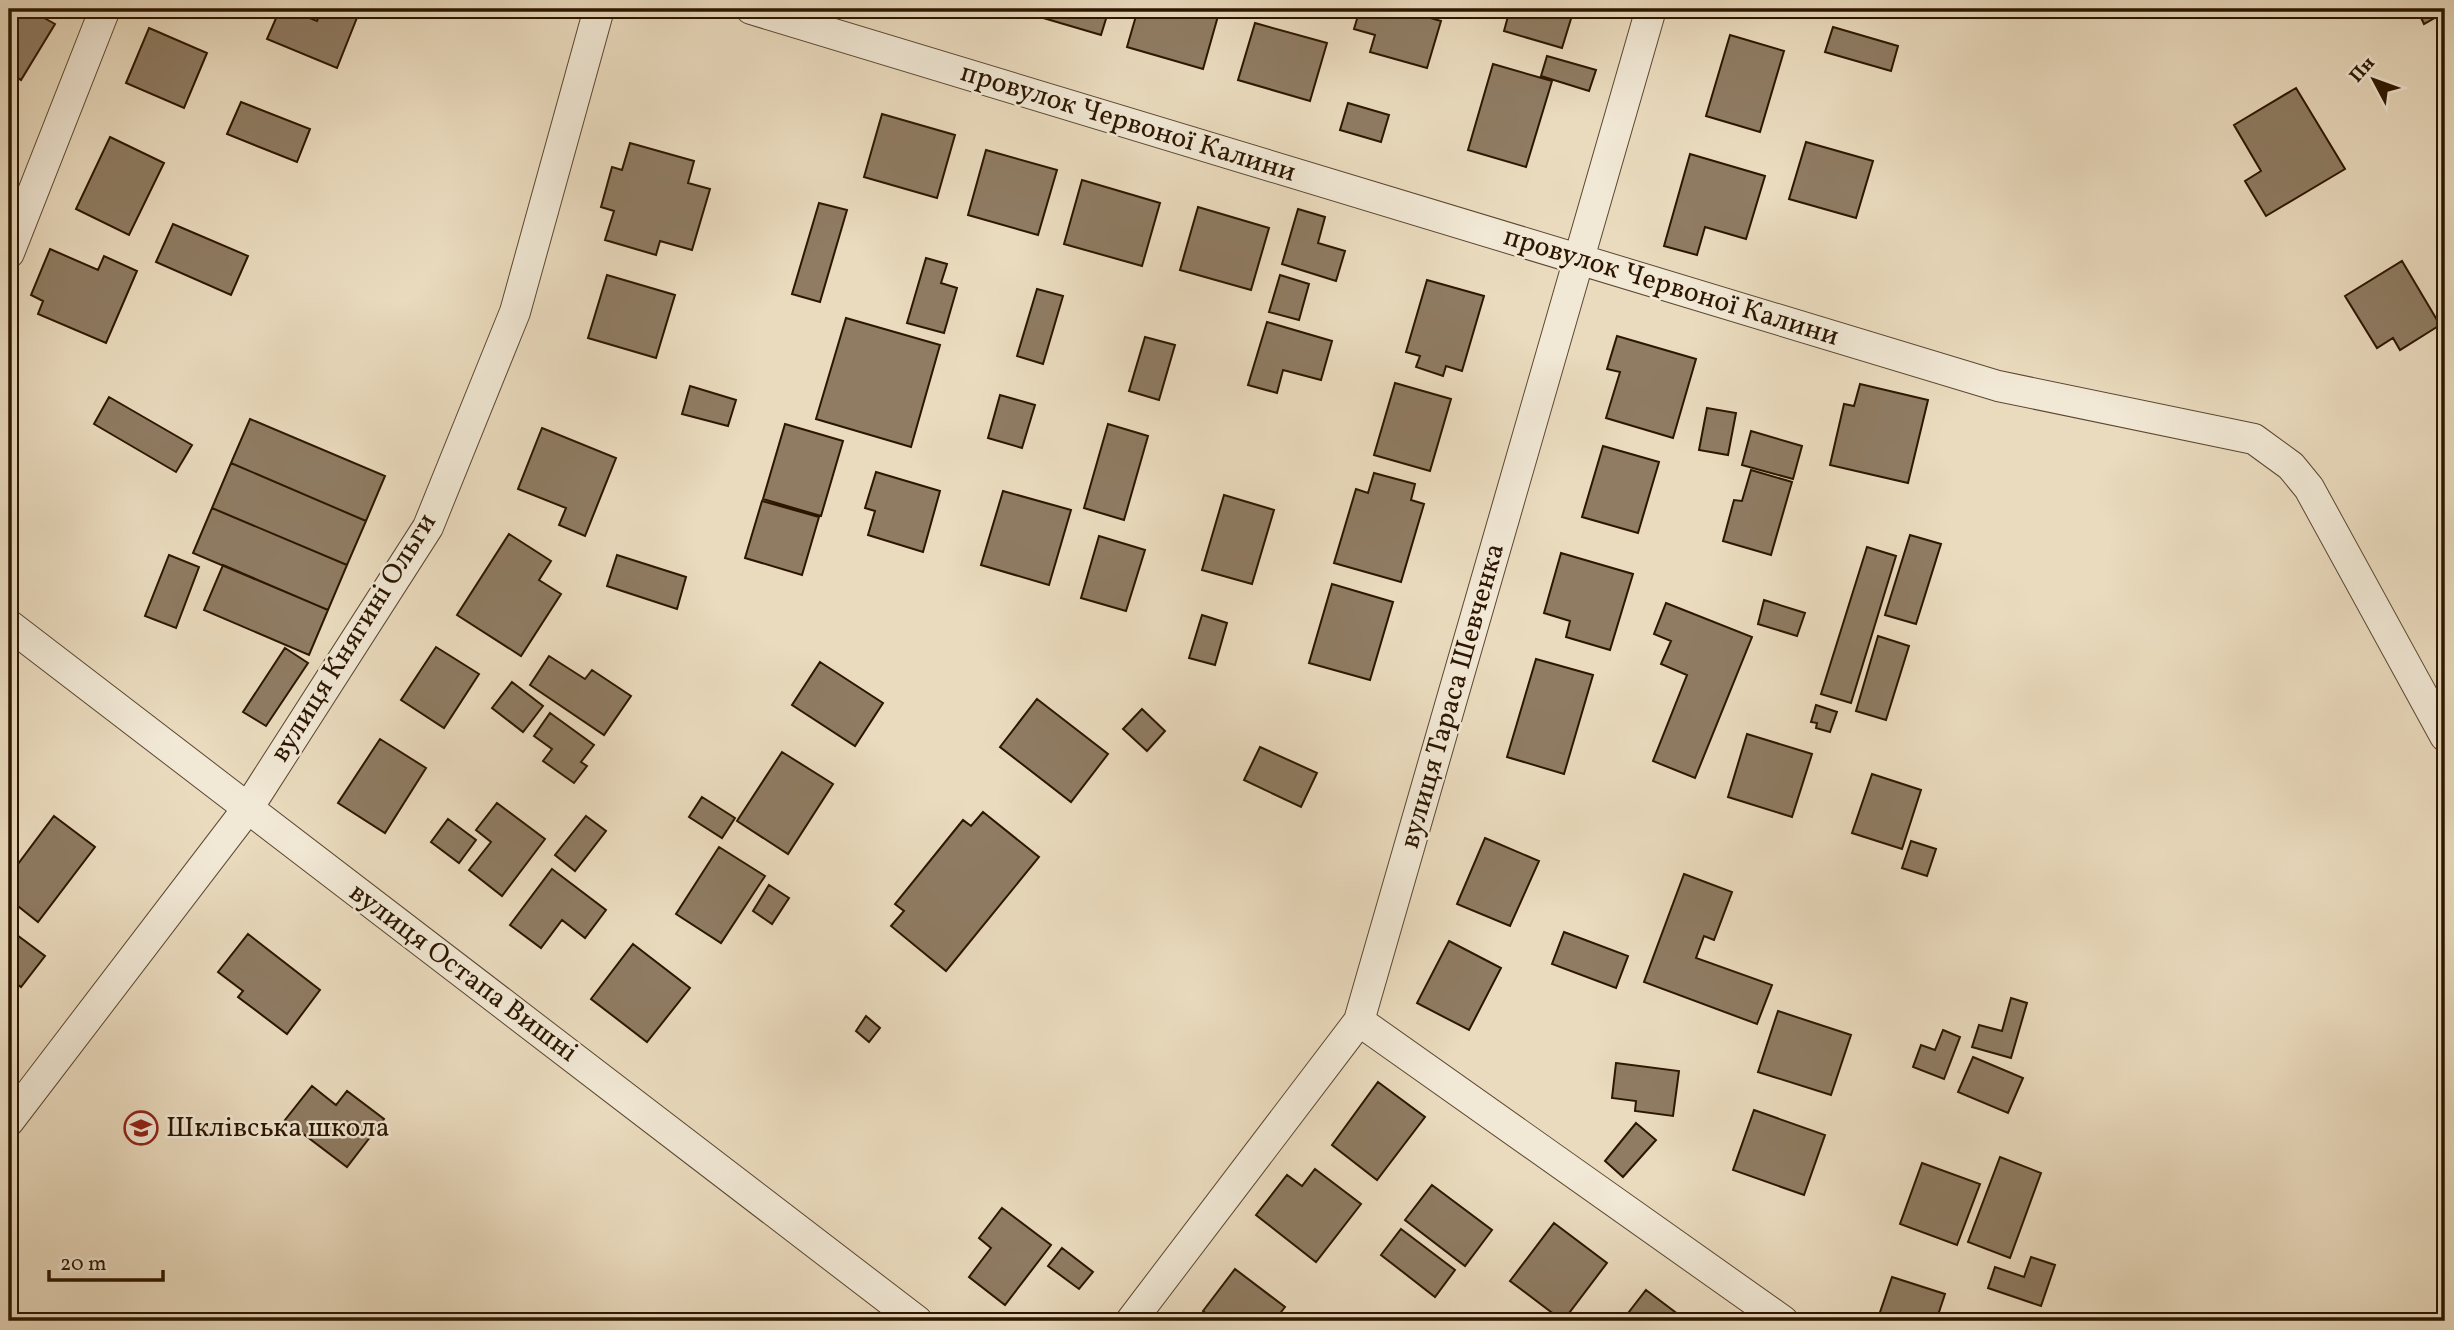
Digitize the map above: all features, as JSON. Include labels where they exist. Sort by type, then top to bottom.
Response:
[{"type":"street","points":[[9,253],[105,9]]},
{"type":"street","name":"вулиця Княгині Ольги","points":[[9,1121],[248,808],[428,527],[515,312],[599,9]]},
{"type":"street","name":"провулок Червоної Калини","points":[[751,9],[1998,386],[2254,439],[2291,466],[2309,488],[2445,736]]},
{"type":"street","name":"вулиця Тараса Шевченка","points":[[1130,1321],[1359,1021],[1651,9]]},
{"type":"street","name":"вулиця Остапа Вишні","points":[[9,625],[917,1321]]},
{"type":"street","points":[[1359,1021],[1783,1321]]},
{"type":"building","points":[[9,9],[28,9],[55,24],[21,80],[9,72]]},
{"type":"building","points":[[280,9],[287,9],[317,21],[322,9],[360,10],[337,68],[267,39]]},
{"type":"building","points":[[1024,9],[1109,9],[1101,35],[1023,12]]},
{"type":"building","points":[[1138,9],[1220,9],[1203,69],[1127,47]]},
{"type":"building","points":[[1360,9],[1399,9],[1441,21],[1427,68],[1370,52],[1375,35],[1354,29]]},
{"type":"building","points":[[1510,9],[1574,9],[1562,48],[1504,31]]},
{"type":"building","points":[[2417,9],[2445,9],[2445,12],[2424,24]]},
{"type":"building","points":[[1255,23],[1327,43],[1310,101],[1238,80]]},
{"type":"building","points":[[1833,27],[1898,46],[1891,71],[1825,52]]},
{"type":"building","points":[[149,28],[207,53],[184,108],[126,83]]},
{"type":"building","points":[[1730,35],[1784,51],[1760,132],[1706,116]]},
{"type":"building","points":[[1547,56],[1596,70],[1589,91],[1541,76]]},
{"type":"building","points":[[1493,64],[1552,81],[1526,167],[1468,150]]},
{"type":"building","points":[[2296,88],[2345,169],[2266,216],[2245,181],[2261,171],[2234,125]]},
{"type":"building","points":[[241,102],[310,129],[297,162],[227,134]]},
{"type":"building","points":[[1348,103],[1389,115],[1381,142],[1340,130]]},
{"type":"building","points":[[882,114],[955,135],[937,198],[864,177]]},
{"type":"building","points":[[110,137],[164,163],[129,235],[76,209]]},
{"type":"building","points":[[1806,142],[1873,161],[1856,218],[1789,199]]},
{"type":"building","points":[[630,143],[694,161],[688,183],[710,189],[692,250],[660,241],[656,255],[605,240],[614,211],[601,207],[612,167],[622,170]]},
{"type":"building","points":[[986,150],[1057,170],[1038,235],[968,215]]},
{"type":"building","points":[[1690,154],[1765,176],[1746,239],[1705,227],[1697,255],[1664,246]]},
{"type":"building","points":[[1082,180],[1160,203],[1142,266],[1064,244]]},
{"type":"building","points":[[819,203],[847,210],[820,302],[792,294]]},
{"type":"building","points":[[1198,207],[1269,228],[1251,290],[1180,270]]},
{"type":"building","points":[[1298,209],[1325,217],[1318,243],[1345,251],[1336,281],[1282,264]]},
{"type":"building","points":[[173,224],[248,256],[231,295],[156,262]]},
{"type":"building","points":[[50,249],[98,270],[104,256],[137,271],[106,343],[38,314],[43,301],[31,295]]},
{"type":"building","points":[[926,258],[947,264],[941,283],[957,288],[944,333],[907,323]]},
{"type":"building","points":[[2402,261],[2440,325],[2400,350],[2393,338],[2377,348],[2345,296]]},
{"type":"building","points":[[607,275],[675,295],[656,358],[588,338]]},
{"type":"building","points":[[1280,275],[1309,284],[1299,320],[1269,312]]},
{"type":"building","points":[[1427,280],[1484,296],[1462,371],[1446,366],[1443,376],[1416,367],[1420,356],[1406,352]]},
{"type":"building","points":[[1037,289],[1063,296],[1043,364],[1017,356]]},
{"type":"building","points":[[846,318],[940,345],[911,447],[816,419]]},
{"type":"building","points":[[1267,322],[1332,341],[1321,380],[1283,370],[1277,393],[1248,385]]},
{"type":"building","points":[[1617,336],[1696,359],[1673,438],[1606,418],[1620,372],[1607,369]]},
{"type":"building","points":[[1145,337],[1175,345],[1159,400],[1129,391]]},
{"type":"building","points":[[1395,383],[1451,399],[1430,471],[1374,455]]},
{"type":"building","points":[[1860,384],[1928,400],[1908,483],[1830,465],[1844,404],[1854,406]]},
{"type":"building","points":[[690,386],[736,400],[728,426],[682,414]]},
{"type":"building","points":[[1000,395],[1035,405],[1022,448],[988,438]]},
{"type":"building","points":[[109,397],[192,445],[176,472],[94,424]]},
{"type":"building","points":[[1707,408],[1736,413],[1728,455],[1699,450]]},
{"type":"building","points":[[250,419],[385,476],[366,521],[231,463]]},
{"type":"building","points":[[785,424],[843,441],[821,516],[763,499]]},
{"type":"building","points":[[1108,424],[1148,436],[1124,520],[1084,508]]},
{"type":"building","points":[[542,428],[616,458],[585,536],[559,525],[566,508],[518,489]]},
{"type":"building","points":[[1751,431],[1802,446],[1793,479],[1742,465]]},
{"type":"building","points":[[1603,446],[1659,462],[1638,533],[1582,517]]},
{"type":"building","points":[[231,463],[366,521],[347,565],[212,508]]},
{"type":"building","points":[[1751,470],[1792,482],[1771,555],[1723,541],[1734,500],[1742,501]]},
{"type":"building","points":[[876,472],[940,491],[923,552],[868,535],[875,511],[865,508]]},
{"type":"building","points":[[1374,473],[1415,484],[1411,500],[1424,504],[1401,582],[1334,563],[1356,489],[1368,493]]},
{"type":"building","points":[[1003,491],[1071,510],[1049,585],[981,565]]},
{"type":"building","points":[[1224,495],[1274,510],[1252,584],[1202,570]]},
{"type":"building","points":[[762,501],[819,517],[802,575],[745,558]]},
{"type":"building","points":[[212,508],[347,565],[328,610],[193,553]]},
{"type":"building","points":[[509,534],[551,561],[539,580],[561,594],[521,656],[457,615]]},
{"type":"building","points":[[1910,535],[1941,544],[1916,624],[1885,615]]},
{"type":"building","points":[[1099,536],[1145,550],[1126,611],[1081,598]]},
{"type":"building","points":[[1867,547],[1896,556],[1851,703],[1821,694]]},
{"type":"building","points":[[1561,553],[1633,574],[1610,650],[1566,637],[1570,621],[1544,613]]},
{"type":"building","points":[[169,555],[199,567],[176,628],[145,616]]},
{"type":"building","points":[[617,555],[686,577],[677,609],[607,586]]},
{"type":"building","points":[[223,565],[328,610],[309,655],[204,610]]},
{"type":"building","points":[[1332,584],[1393,602],[1370,680],[1309,663]]},
{"type":"building","points":[[1764,600],[1805,613],[1797,636],[1758,624]]},
{"type":"building","points":[[1666,603],[1752,637],[1695,778],[1653,761],[1687,675],[1661,664],[1671,641],[1654,634]]},
{"type":"building","points":[[1202,615],[1227,623],[1215,665],[1189,658]]},
{"type":"building","points":[[1878,636],[1909,646],[1886,720],[1856,711]]},
{"type":"building","points":[[436,647],[479,674],[444,728],[401,700]]},
{"type":"building","points":[[285,648],[308,663],[266,726],[243,712]]},
{"type":"building","points":[[549,656],[585,679],[592,670],[631,696],[604,735],[530,685]]},
{"type":"building","points":[[1536,659],[1593,675],[1564,774],[1507,757]]},
{"type":"building","points":[[820,662],[883,703],[855,746],[792,705]]},
{"type":"building","points":[[512,682],[543,706],[523,732],[492,708]]},
{"type":"building","points":[[1037,699],[1108,754],[1071,802],[1000,747]]},
{"type":"building","points":[[1816,705],[1837,712],[1830,732],[1816,728],[1817,723],[1811,722]]},
{"type":"building","points":[[1142,709],[1165,731],[1147,751],[1123,729]]},
{"type":"building","points":[[550,713],[594,745],[581,762],[587,766],[574,783],[543,761],[552,749],[534,736]]},
{"type":"building","points":[[1747,734],[1812,754],[1792,817],[1728,797]]},
{"type":"building","points":[[380,739],[426,768],[385,833],[338,803]]},
{"type":"building","points":[[1260,747],[1317,773],[1301,807],[1244,780]]},
{"type":"building","points":[[782,752],[833,784],[788,854],[737,821]]},
{"type":"building","points":[[1872,774],[1921,790],[1902,849],[1852,833]]},
{"type":"building","points":[[702,797],[735,818],[722,838],[689,817]]},
{"type":"building","points":[[497,803],[545,839],[502,896],[469,870],[491,842],[476,830]]},
{"type":"building","points":[[983,812],[1039,857],[946,971],[891,926],[904,911],[895,904],[963,820],[971,826]]},
{"type":"building","points":[[54,816],[95,847],[38,922],[9,899],[9,876]]},
{"type":"building","points":[[586,816],[606,831],[575,871],[555,855]]},
{"type":"building","points":[[448,819],[476,840],[459,863],[431,842]]},
{"type":"building","points":[[1485,838],[1539,861],[1510,926],[1457,904]]},
{"type":"building","points":[[1911,841],[1936,849],[1927,876],[1902,868]]},
{"type":"building","points":[[719,847],[765,876],[721,943],[676,914]]},
{"type":"building","points":[[552,869],[606,910],[585,938],[562,920],[541,948],[510,925]]},
{"type":"building","points":[[1684,874],[1732,892],[1714,940],[1704,936],[1696,958],[1772,985],[1757,1024],[1644,982]]},
{"type":"building","points":[[769,885],[789,898],[772,924],[753,911]]},
{"type":"building","points":[[9,929],[45,956],[21,987],[9,978]]},
{"type":"building","points":[[1564,932],[1628,956],[1616,988],[1552,964]]},
{"type":"building","points":[[248,934],[320,990],[287,1034],[238,997],[243,991],[218,972]]},
{"type":"building","points":[[1449,941],[1501,968],[1469,1030],[1417,1003]]},
{"type":"building","points":[[633,944],[690,988],[647,1042],[591,999]]},
{"type":"building","points":[[2011,998],[2027,1003],[2011,1058],[1972,1047],[1979,1025],[2002,1031]]},
{"type":"building","points":[[1778,1011],[1851,1035],[1831,1095],[1758,1072]]},
{"type":"building","points":[[866,1016],[880,1028],[869,1042],[856,1031]]},
{"type":"building","points":[[1943,1030],[1960,1037],[1944,1079],[1913,1067],[1921,1045],[1935,1050]]},
{"type":"building","points":[[1973,1057],[2023,1078],[2008,1113],[1958,1092]]},
{"type":"building","points":[[1616,1063],[1679,1071],[1673,1116],[1635,1111],[1636,1101],[1612,1098]]},
{"type":"building","points":[[1378,1082],[1425,1117],[1377,1180],[1332,1145]]},
{"type":"building","points":[[312,1086],[336,1105],[347,1091],[384,1119],[347,1167],[285,1120]]},
{"type":"building","points":[[1754,1110],[1825,1135],[1804,1195],[1733,1170]]},
{"type":"building","points":[[1636,1123],[1656,1140],[1623,1177],[1605,1161]]},
{"type":"building","points":[[2000,1157],[2041,1173],[2010,1258],[1968,1242]]},
{"type":"building","points":[[1922,1163],[1980,1184],[1957,1245],[1900,1224]]},
{"type":"building","points":[[1315,1169],[1361,1204],[1316,1262],[1256,1215],[1287,1175],[1302,1186]]},
{"type":"building","points":[[1432,1185],[1492,1230],[1465,1266],[1405,1220]]},
{"type":"building","points":[[1002,1208],[1051,1245],[1005,1305],[969,1277],[991,1248],[979,1238]]},
{"type":"building","points":[[1554,1223],[1607,1263],[1563,1321],[1510,1281]]},
{"type":"building","points":[[1401,1229],[1455,1270],[1435,1297],[1381,1255]]},
{"type":"building","points":[[1062,1248],[1093,1272],[1079,1289],[1048,1266]]},
{"type":"building","points":[[2031,1257],[2055,1265],[2041,1306],[1988,1288],[1995,1267],[2024,1277]]},
{"type":"building","points":[[1235,1269],[1285,1307],[1274,1321],[1212,1321],[1214,1319],[1203,1311]]},
{"type":"building","points":[[1892,1277],[1945,1294],[1936,1321],[1877,1321]]},
{"type":"building","points":[[1646,1290],[1687,1321],[1622,1321]]},
{"type":"place","name":"Шклівська школа","points":[[141,1128]]}]
